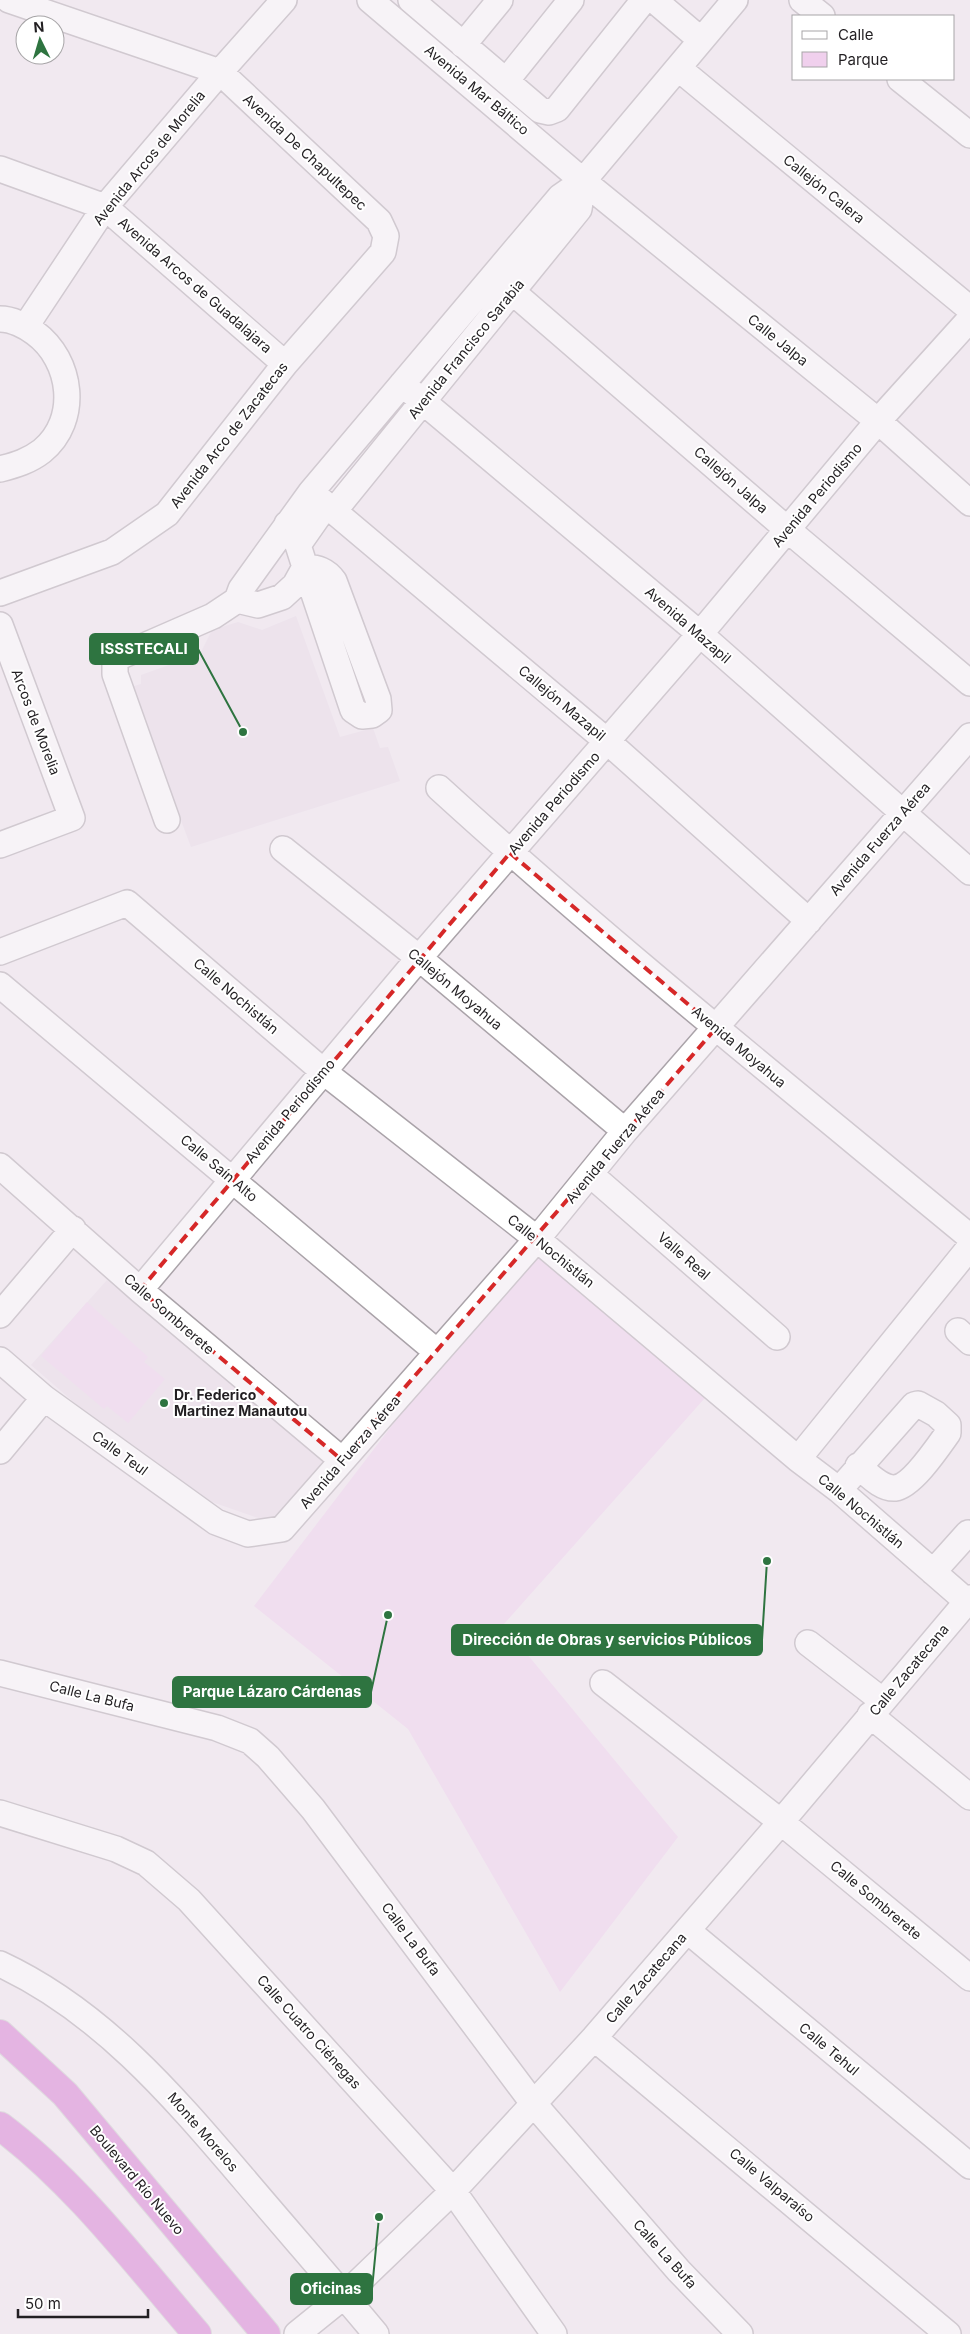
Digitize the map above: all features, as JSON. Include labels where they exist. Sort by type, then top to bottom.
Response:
[{"type":"highway","name":"Boulevard Río Nuevo","points":[[0,2034],[65,2094],[266,2334]]},
{"type":"highway","points":[[0,2126],[31,2150],[91,2212],[196,2334]]},
{"type":"street","points":[[9,0],[220,72]]},
{"type":"street","name":"Avenida Arcos de Morelia","points":[[26,326],[105,206],[284,0]]},
{"type":"street","name":"Avenida Mar Báltico","points":[[370,0],[583,181]]},
{"type":"street","points":[[463,45],[500,0]]},
{"type":"street","points":[[506,81],[570,0]]},
{"type":"street","points":[[420,3],[463,45],[540,110],[548,112],[557,108],[644,0]]},
{"type":"street","points":[[654,0],[701,40]]},
{"type":"street","name":"Avenida Francisco Sarabia","points":[[324,502],[402,384],[560,197],[583,181],[735,0]]},
{"type":"street","points":[[802,0],[821,15]]},
{"type":"street","name":"Callejón Calera","points":[[678,68],[970,309]]},
{"type":"street","name":"Avenida De Chapultepec","points":[[220,72],[379,221],[386,236]]},
{"type":"street","points":[[901,80],[970,135]]},
{"type":"street","points":[[0,169],[105,206]]},
{"type":"street","name":"Avenida Francisco Sarabia","points":[[324,502],[423,402],[579,209],[583,181]]},
{"type":"street","name":"Calle Jalpa","points":[[583,181],[878,421],[970,503]]},
{"type":"street","name":"Avenida Arcos de Guadalajara","points":[[105,206],[285,364]]},
{"type":"street","name":"Avenida Arco de Zacatecas","points":[[0,593],[112,552],[167,514],[285,364],[383,252],[386,236]]},
{"type":"street","name":"Callejón Jalpa","points":[[494,276],[788,530],[970,683]]},
{"type":"street","points":[[0,319],[26,326],[46,340],[60,360],[67,383],[66,408],[58,431],[43,450],[23,463],[0,469]]},
{"type":"street","name":"Avenida Periodismo","points":[[140,1290],[420,958],[700,634],[878,421],[970,319]]},
{"type":"street","name":"Avenida Mazapil","points":[[402,384],[700,634],[970,872]]},
{"type":"street","points":[[167,820],[115,674],[115,664],[119,657],[212,616],[237,600],[240,589],[296,546],[324,502]]},
{"type":"street","name":"Callejón Mazapil","points":[[324,502],[608,742],[809,920]]},
{"type":"street","points":[[296,546],[317,568],[328,572],[334,581],[378,699],[379,710],[372,715],[362,716],[353,710],[296,546]]},
{"type":"street","points":[[237,600],[258,605],[282,597],[295,585],[296,546]]},
{"type":"street","name":"Arcos de Morelia","points":[[0,625],[72,818],[0,845]]},
{"type":"street","name":"Avenida Fuerza Aérea","points":[[248,1534],[282,1529],[537,1239],[625,1131],[970,736]]},
{"type":"street","name":"Avenida Moyahua","points":[[439,788],[510,853],[716,1028],[970,1237]]},
{"type":"street","name":"Callejón Moyahua","points":[[283,849],[420,958],[625,1131]]},
{"type":"street","name":"Calle Nochistlán","points":[[0,952],[127,903],[324,1072],[537,1239],[798,1459],[839,1490],[969,1601]]},
{"type":"street","name":"Calle Saín Alto","points":[[0,985],[437,1352]]},
{"type":"street","name":"Calle Sombrerete","points":[[0,1166],[73,1228],[140,1290],[342,1460]]},
{"type":"street","name":"Valle Real","points":[[590,1174],[777,1337]]},
{"type":"street","points":[[0,1314],[73,1228]]},
{"type":"street","points":[[798,1459],[970,1247]]},
{"type":"street","name":"Calle Teul","points":[[0,1360],[44,1398],[216,1522],[248,1534]]},
{"type":"street","points":[[0,1451],[44,1398]]},
{"type":"street","points":[[839,1490],[858,1466]]},
{"type":"street","points":[[933,1572],[968,1533],[970,1534]]},
{"type":"street","name":"Calle Zacatecana","points":[[297,2334],[344,2296],[453,2192],[688,1932],[876,1708],[969,1601]]},
{"type":"street","points":[[808,1643],[970,1797]]},
{"type":"street","name":"Calle La Bufa","points":[[0,1673],[217,1728],[250,1741],[268,1757],[314,1809],[533,2103],[679,2271],[740,2334]]},
{"type":"street","name":"Calle Sombrerete","points":[[603,1683],[782,1822],[970,1978]]},
{"type":"street","name":"Calle Cuatro Ciénegas","points":[[0,1813],[116,1849],[146,1863],[189,1900],[453,2192],[554,2334]]},
{"type":"street","name":"Calle Tehul","points":[[688,1932],[970,2166]]},
{"type":"street","name":"Monte Morelos","points":[[0,1964],[42,1985],[96,2023],[148,2071],[376,2334]]},
{"type":"street","name":"Calle Valparaíso","points":[[594,2038],[948,2334]]},
{"type":"highlighted area","points":[[510,853],[716,1028],[342,1460],[140,1290]]},
{"type":"shaded area","points":[[296,616],[340,737],[373,728],[380,748],[388,747],[400,781],[191,847],[131,687],[141,684],[141,675],[200,654],[212,630],[238,622],[262,630]]},
{"type":"shaded area","name":"Dr. Federico Martinez Manautou","points":[[107,1280],[327,1465],[284,1516],[267,1521],[192,1495],[120,1442],[31,1365]]},
{"type":"green space","points":[[533,1241],[712,1390],[503,1625],[678,1837],[560,1992],[408,1729],[254,1606]]},
{"type":"green space","points":[[87,1302],[148,1357],[144,1362],[165,1379],[128,1423],[107,1406],[104,1409],[41,1356]]},
{"type":"place","name":"ISSSTECALI","points":[[243,732]]},
{"type":"place","name":"Dr. Federico Martinez Manautou","points":[[164,1403]]},
{"type":"place","name":"Dirección de Obras y servicios Públicos","points":[[767,1561]]},
{"type":"place","name":"Parque Lázaro Cárdenas","points":[[388,1615]]},
{"type":"place","name":"Oficinas","points":[[379,2217]]}]
